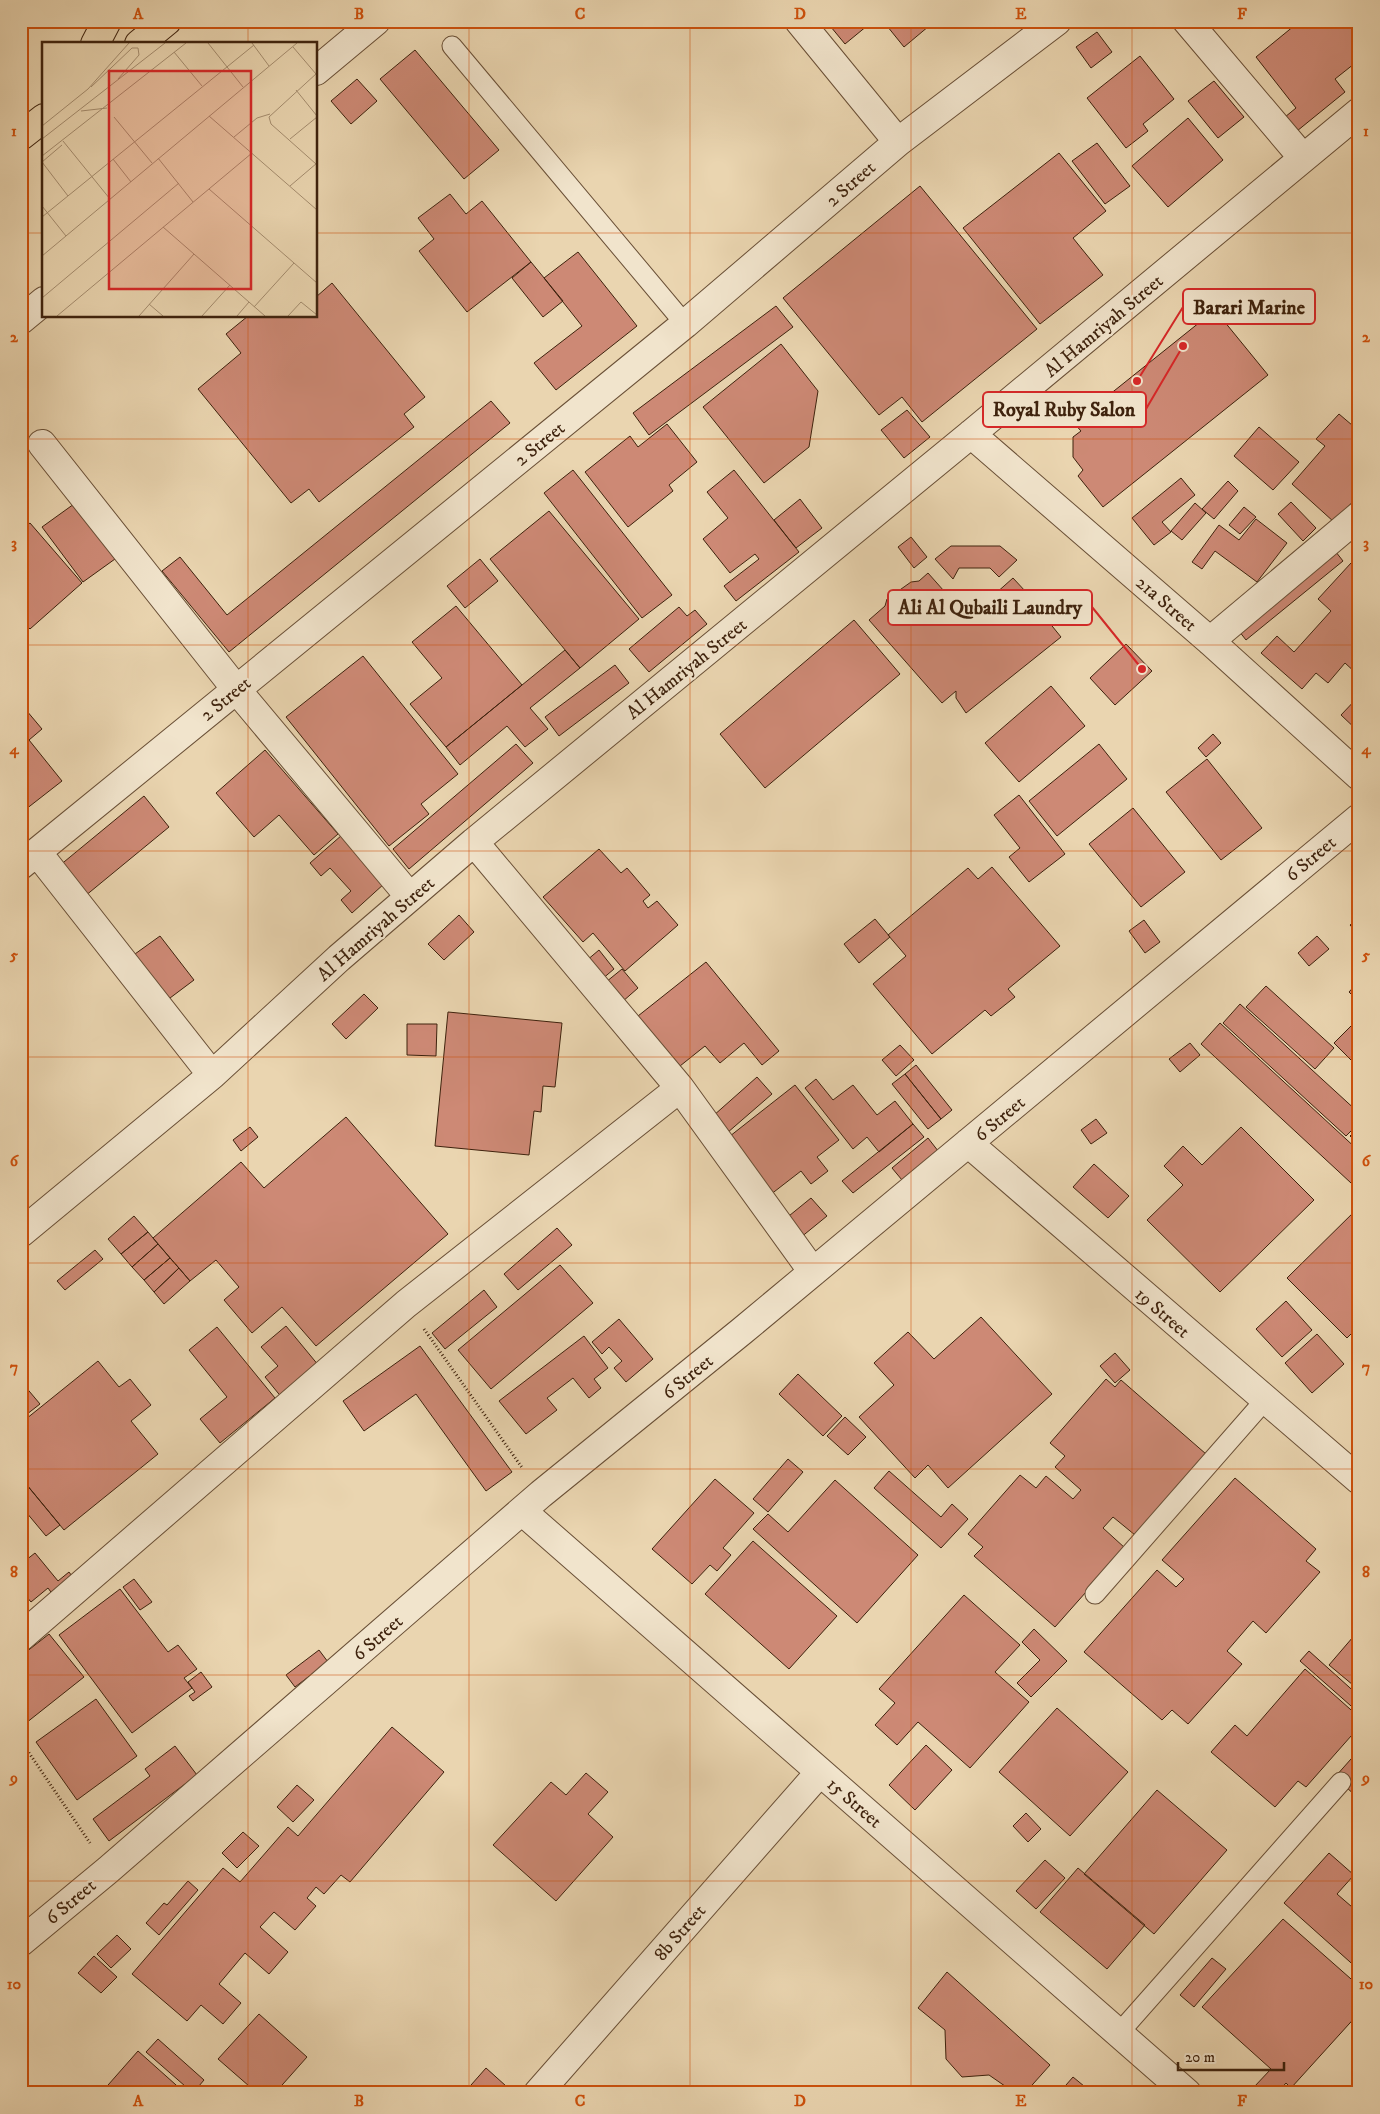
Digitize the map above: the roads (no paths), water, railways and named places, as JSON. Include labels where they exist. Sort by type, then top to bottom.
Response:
[{"type":"main road","points":[[96,42],[106,21]]},
{"type":"main road","points":[[142,42],[168,21]]},
{"type":"main road","points":[[21,136],[42,120]]},
{"type":"street","points":[[318,69],[376,21]]},
{"type":"street","points":[[799,21],[898,142]]},
{"type":"street","name":"2 Street","points":[[29,858],[685,324],[898,142],[1057,21]]},
{"type":"street","points":[[1187,21],[1304,158]]},
{"type":"street","name":"Al Hamriyah Street","points":[[21,1232],[212,1075],[339,958],[474,842],[971,434],[1359,112]]},
{"type":"street","points":[[21,320],[42,303]]},
{"type":"street","name":"21a Street","points":[[971,434],[1210,641],[1359,776]]},
{"type":"street","points":[[42,444],[236,690],[410,896]]},
{"type":"street","points":[[1210,641],[1359,516]]},
{"type":"street","name":"6 Street","points":[[21,1942],[108,1870],[531,1503],[813,1272],[1359,818]]},
{"type":"street","points":[[474,842],[680,1088],[813,1272]]},
{"type":"street","points":[[29,858],[212,1075]]},
{"type":"street","points":[[21,1637],[406,1304],[680,1088]]},
{"type":"street","name":"19 Street","points":[[968,1143],[1359,1480]]},
{"type":"street","name":"15 Street","points":[[531,1503],[820,1772],[1120,2033],[1169,2087]]},
{"type":"street","name":"8b Street","points":[[538,2093],[820,1772]]},
{"type":"lane","points":[[452,46],[685,324]]},
{"type":"lane","points":[[1095,1594],[1265,1400]]},
{"type":"lane","points":[[1120,2033],[1341,1782]]},
{"type":"place","name":"Royal Ruby Salon","points":[[1183,346]]},
{"type":"place","name":"Barari Marine","points":[[1137,381]]},
{"type":"place","name":"Ali Al Qubaili Laundry","points":[[1142,669]]}]
